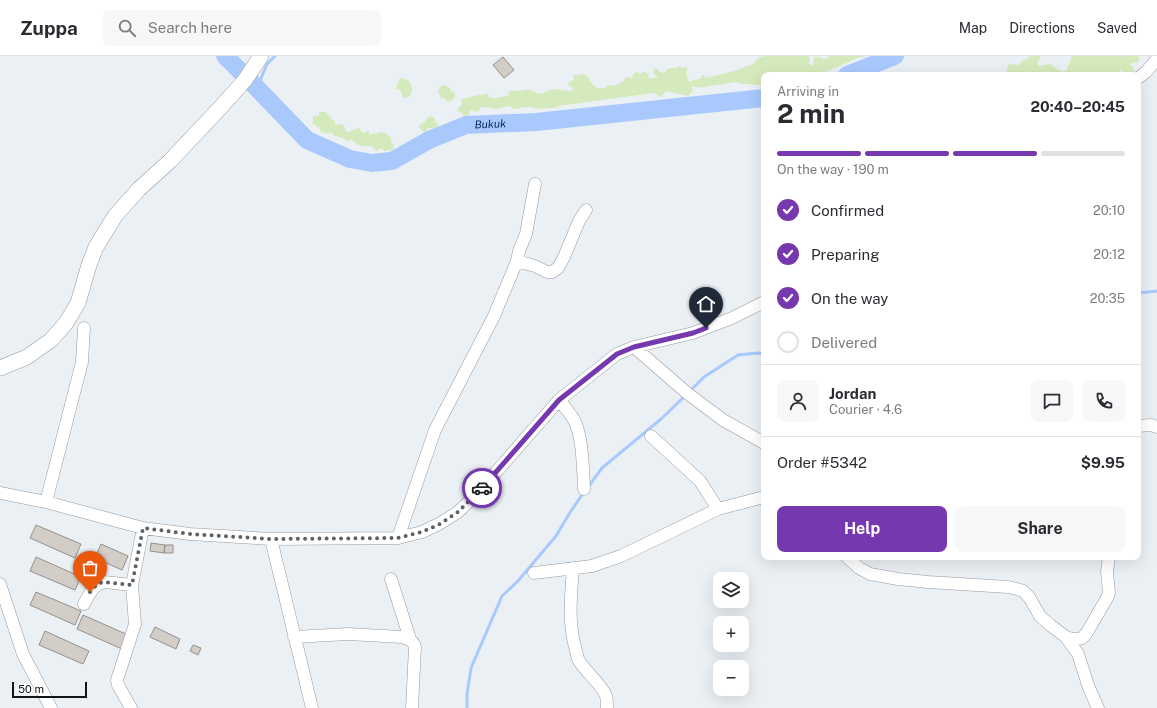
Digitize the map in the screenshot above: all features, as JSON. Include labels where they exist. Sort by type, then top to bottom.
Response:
[{"type":"main road","points":[[0,368],[27,357],[51,340],[66,324],[78,303],[96,247],[115,216],[139,188],[170,161],[220,108],[245,80],[261,56]]},
{"type":"street","points":[[1141,76],[1157,59]]},
{"type":"street","points":[[398,538],[418,475],[435,430],[494,316],[517,261],[519,251],[526,234],[535,184]]},
{"type":"street","points":[[517,261],[535,266],[547,272],[552,272],[558,268],[579,221],[586,210]]},
{"type":"street","points":[[0,493],[46,502],[143,528],[190,534],[271,539],[398,538],[422,532],[440,524],[458,512],[477,494],[559,400],[617,354],[634,347],[693,333],[732,318],[761,304]]},
{"type":"street","points":[[46,502],[82,362],[84,328]]},
{"type":"street","points":[[634,347],[693,398],[723,420],[761,441]]},
{"type":"street","points":[[559,400],[575,421],[579,432],[584,489]]},
{"type":"street","points":[[1141,426],[1155,425]]},
{"type":"street","points":[[652,436],[700,481],[718,509]]},
{"type":"street","points":[[534,573],[592,566],[621,556],[718,509],[761,498]]},
{"type":"street","points":[[131,708],[118,685],[117,680],[135,624],[132,585],[143,528]]},
{"type":"street","points":[[271,539],[312,708]]},
{"type":"street","points":[[850,560],[859,568],[870,574],[928,582],[1008,587],[1023,591],[1029,597],[1040,616],[1066,637],[1078,654],[1088,688],[1098,708]]},
{"type":"street","points":[[1079,657],[1086,634],[1109,592],[1107,571],[1109,560]]},
{"type":"street","points":[[573,568],[570,601],[570,621],[573,639],[578,659],[604,691],[607,698],[607,708]]},
{"type":"street","points":[[391,579],[410,639],[414,642],[415,647],[412,708]]},
{"type":"street","points":[[84,604],[90,592],[101,582],[132,585]]},
{"type":"street","points":[[0,584],[23,654],[50,708]]},
{"type":"street","points":[[294,637],[348,634],[402,637],[410,639]]},
{"type":"street","points":[[1066,637],[1078,639],[1082,638],[1086,634]]},
{"type":"green space","points":[[809,56],[809,64],[813,66],[814,58],[817,57],[824,60],[828,58],[828,56],[865,56],[825,72],[761,72],[761,86],[736,82],[702,88],[691,86],[693,91],[688,96],[666,91],[661,97],[654,93],[558,106],[554,108],[537,109],[521,107],[517,109],[510,106],[495,109],[480,107],[479,111],[476,112],[472,110],[467,116],[463,116],[457,109],[462,103],[461,100],[484,94],[488,94],[489,97],[495,98],[508,96],[508,92],[510,91],[529,90],[538,94],[557,89],[562,91],[570,91],[574,89],[568,84],[570,81],[574,80],[573,76],[575,74],[577,76],[579,74],[584,74],[589,77],[589,80],[596,87],[605,88],[608,85],[617,85],[624,81],[627,77],[632,78],[634,73],[637,72],[640,74],[646,72],[649,75],[648,78],[653,78],[658,77],[653,73],[654,69],[656,68],[660,72],[665,73],[666,70],[670,68],[677,68],[679,66],[687,68],[688,70],[686,72],[690,82],[701,78],[702,75],[704,75],[705,78],[734,71],[753,64],[759,57]]},
{"type":"green space","points":[[1029,56],[1041,56],[1037,64],[1039,66],[1050,64],[1063,72],[1006,72],[1008,65],[1018,65],[1023,60],[1028,59]]},
{"type":"green space","points":[[1071,56],[1139,57],[1138,62],[1129,64],[1132,66],[1134,72],[1063,72],[1064,70],[1066,71]]},
{"type":"green space","points":[[402,78],[410,82],[412,88],[410,96],[404,98],[399,89],[396,90],[399,80]]},
{"type":"green space","points":[[445,85],[455,94],[455,98],[449,102],[444,98],[441,98],[438,91],[440,87]]},
{"type":"green space","points":[[319,112],[326,112],[330,117],[332,117],[332,120],[335,121],[335,125],[341,124],[345,127],[347,132],[359,128],[363,133],[369,131],[369,134],[371,135],[379,132],[385,133],[391,138],[391,143],[394,144],[394,148],[393,150],[385,151],[380,148],[378,151],[371,146],[361,146],[351,140],[348,141],[335,136],[330,132],[328,134],[321,132],[319,127],[316,127],[316,125],[313,124],[313,116],[319,116]]},
{"type":"green space","points":[[432,116],[438,124],[437,127],[435,129],[428,128],[426,132],[423,132],[419,127],[420,124],[425,122],[428,117]]},
{"type":"building","points":[[503,57],[514,70],[504,78],[493,65]]},
{"type":"building","points":[[36,525],[81,544],[75,558],[30,538]]},
{"type":"building","points":[[151,543],[165,545],[164,553],[150,551]]},
{"type":"building","points":[[101,544],[128,556],[122,570],[95,558]]},
{"type":"building","points":[[165,545],[173,545],[173,553],[164,553]]},
{"type":"building","points":[[36,557],[81,577],[75,590],[30,571]]},
{"type":"building","points":[[36,592],[81,611],[75,625],[30,605]]},
{"type":"building","points":[[83,615],[128,635],[122,649],[77,629]]},
{"type":"building","points":[[155,627],[180,639],[176,649],[150,637]]},
{"type":"building","points":[[45,631],[89,651],[83,664],[39,645]]},
{"type":"building","points":[[193,645],[201,648],[198,655],[190,651]]},
{"type":"waterway","name":"Bukuk","points":[[225,56],[244,75]]},
{"type":"waterway","points":[[257,88],[267,64],[275,56]]},
{"type":"waterway","name":"Bukuk","points":[[855,72],[895,56]]},
{"type":"waterway","name":"Bukuk","points":[[253,84],[307,140],[350,159],[372,163],[392,161],[429,140],[466,125],[536,122],[761,98]]},
{"type":"waterway","points":[[1141,293],[1157,291]]},
{"type":"waterway","points":[[689,392],[704,377],[738,355],[761,354]]},
{"type":"waterway","points":[[588,487],[602,468],[661,419],[685,396]]},
{"type":"waterway","points":[[467,708],[467,694],[471,668],[502,596],[517,582],[556,536],[584,492]]},
{"type":"way so far","points":[[90,592],[101,582],[132,585],[143,528],[190,534],[271,539],[398,538],[422,532],[440,524],[458,512],[482,488]]},
{"type":"route","points":[[482,488],[563,396],[617,354],[634,347],[693,333],[706,328]]}]
